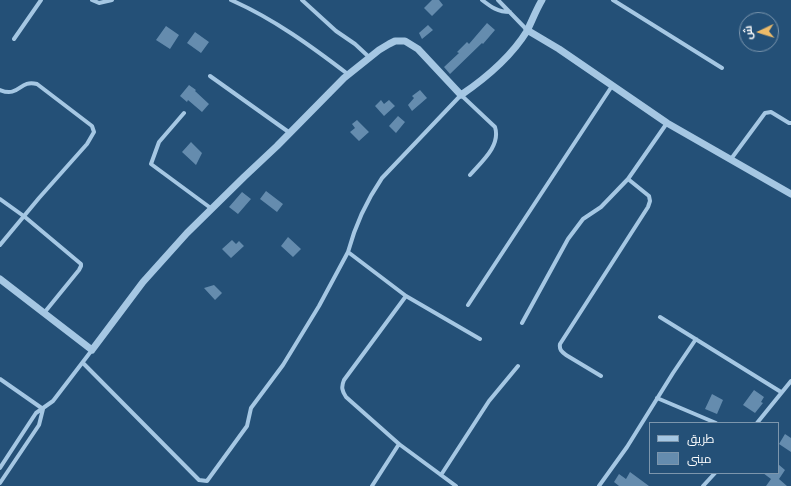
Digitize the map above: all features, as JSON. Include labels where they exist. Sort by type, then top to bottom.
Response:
[{"type":"street","points":[[14,40],[40,0]]},
{"type":"street","points":[[92,0],[99,3],[112,0]]},
{"type":"street","points":[[231,0],[254,10],[277,24],[312,47],[349,75]]},
{"type":"street","points":[[302,0],[336,31],[355,44],[369,57]]},
{"type":"street","points":[[482,0],[496,10],[510,12]]},
{"type":"street","points":[[498,0],[527,30],[559,49],[667,123],[791,194]]},
{"type":"street","points":[[83,363],[199,480],[208,480],[247,426],[251,408],[282,365],[319,306],[348,252],[352,237],[362,215],[382,178],[461,95],[481,81],[500,64],[527,30],[542,0]]},
{"type":"street","points":[[613,0],[722,68]]},
{"type":"street","points":[[0,468],[36,413],[53,401],[144,282],[187,233],[349,75],[369,57],[389,44],[395,41],[405,41],[418,49],[461,95],[495,127],[497,132],[492,148],[470,175]]},
{"type":"street","points":[[210,76],[290,133]]},
{"type":"street","points":[[0,90],[8,93],[14,92],[28,83],[32,82],[37,84],[94,129],[87,144],[0,245]]},
{"type":"street","points":[[468,305],[612,86]]},
{"type":"street","points":[[731,160],[765,112],[771,112],[791,123]]},
{"type":"street","points":[[184,113],[159,142],[151,164],[212,209]]},
{"type":"street","points":[[522,323],[568,239],[583,219],[601,207],[628,179],[667,123]]},
{"type":"street","points":[[601,376],[566,356],[561,351],[560,344],[648,207],[650,200],[649,196],[628,179]]},
{"type":"street","points":[[0,199],[25,217],[79,261],[81,266],[44,313]]},
{"type":"street","points":[[348,252],[406,296],[480,339]]},
{"type":"street","points":[[0,279],[92,350]]},
{"type":"street","points":[[406,296],[344,380],[342,384],[342,391],[346,397],[399,444],[456,486]]},
{"type":"street","points":[[660,316],[781,392]]},
{"type":"street","points":[[599,486],[627,447],[696,339]]},
{"type":"street","points":[[441,475],[489,401],[518,366]]},
{"type":"street","points":[[0,380],[43,409]]},
{"type":"street","points":[[758,422],[791,381]]},
{"type":"street","points":[[657,398],[714,422]]},
{"type":"street","points":[[0,483],[39,425],[43,409]]},
{"type":"street","points":[[372,486],[399,444]]},
{"type":"street","points":[[703,486],[714,474]]},
{"type":"building","points":[[432,0],[439,0],[443,5],[432,16],[424,8]]},
{"type":"building","points":[[487,23],[495,30],[483,44],[482,43],[450,74],[444,67],[459,53],[457,52],[467,42],[469,44]]},
{"type":"building","points":[[428,25],[433,30],[422,39],[419,33]]},
{"type":"building","points":[[166,26],[179,35],[170,49],[156,40]]},
{"type":"building","points":[[195,32],[209,42],[201,53],[187,43]]},
{"type":"building","points":[[189,85],[209,104],[202,112],[188,100],[187,102],[180,96]]},
{"type":"building","points":[[420,90],[427,98],[412,111],[408,105],[414,98],[412,96]]},
{"type":"building","points":[[381,100],[384,104],[389,100],[395,106],[384,116],[375,106]]},
{"type":"building","points":[[398,116],[405,122],[396,133],[389,126]]},
{"type":"building","points":[[357,120],[369,132],[359,141],[350,132],[355,128],[352,124]]},
{"type":"building","points":[[191,142],[202,153],[196,165],[182,152]]},
{"type":"building","points":[[266,191],[283,204],[277,212],[260,199]]},
{"type":"building","points":[[242,192],[251,199],[238,214],[229,207]]},
{"type":"building","points":[[288,237],[301,249],[293,257],[281,246]]},
{"type":"building","points":[[232,240],[236,244],[239,241],[244,246],[231,258],[222,249]]},
{"type":"building","points":[[214,285],[222,293],[215,300],[204,288]]},
{"type":"building","points":[[754,390],[764,397],[761,402],[763,403],[755,413],[743,405]]},
{"type":"building","points":[[712,394],[723,400],[717,414],[705,409]]},
{"type":"building","points":[[785,434],[791,438],[791,452],[779,444]]},
{"type":"building","points":[[779,465],[785,470],[779,479],[787,486],[766,486],[771,479],[764,474],[779,474]]},
{"type":"building","points":[[630,472],[649,486],[619,486],[614,482],[619,474],[626,479]]}]
